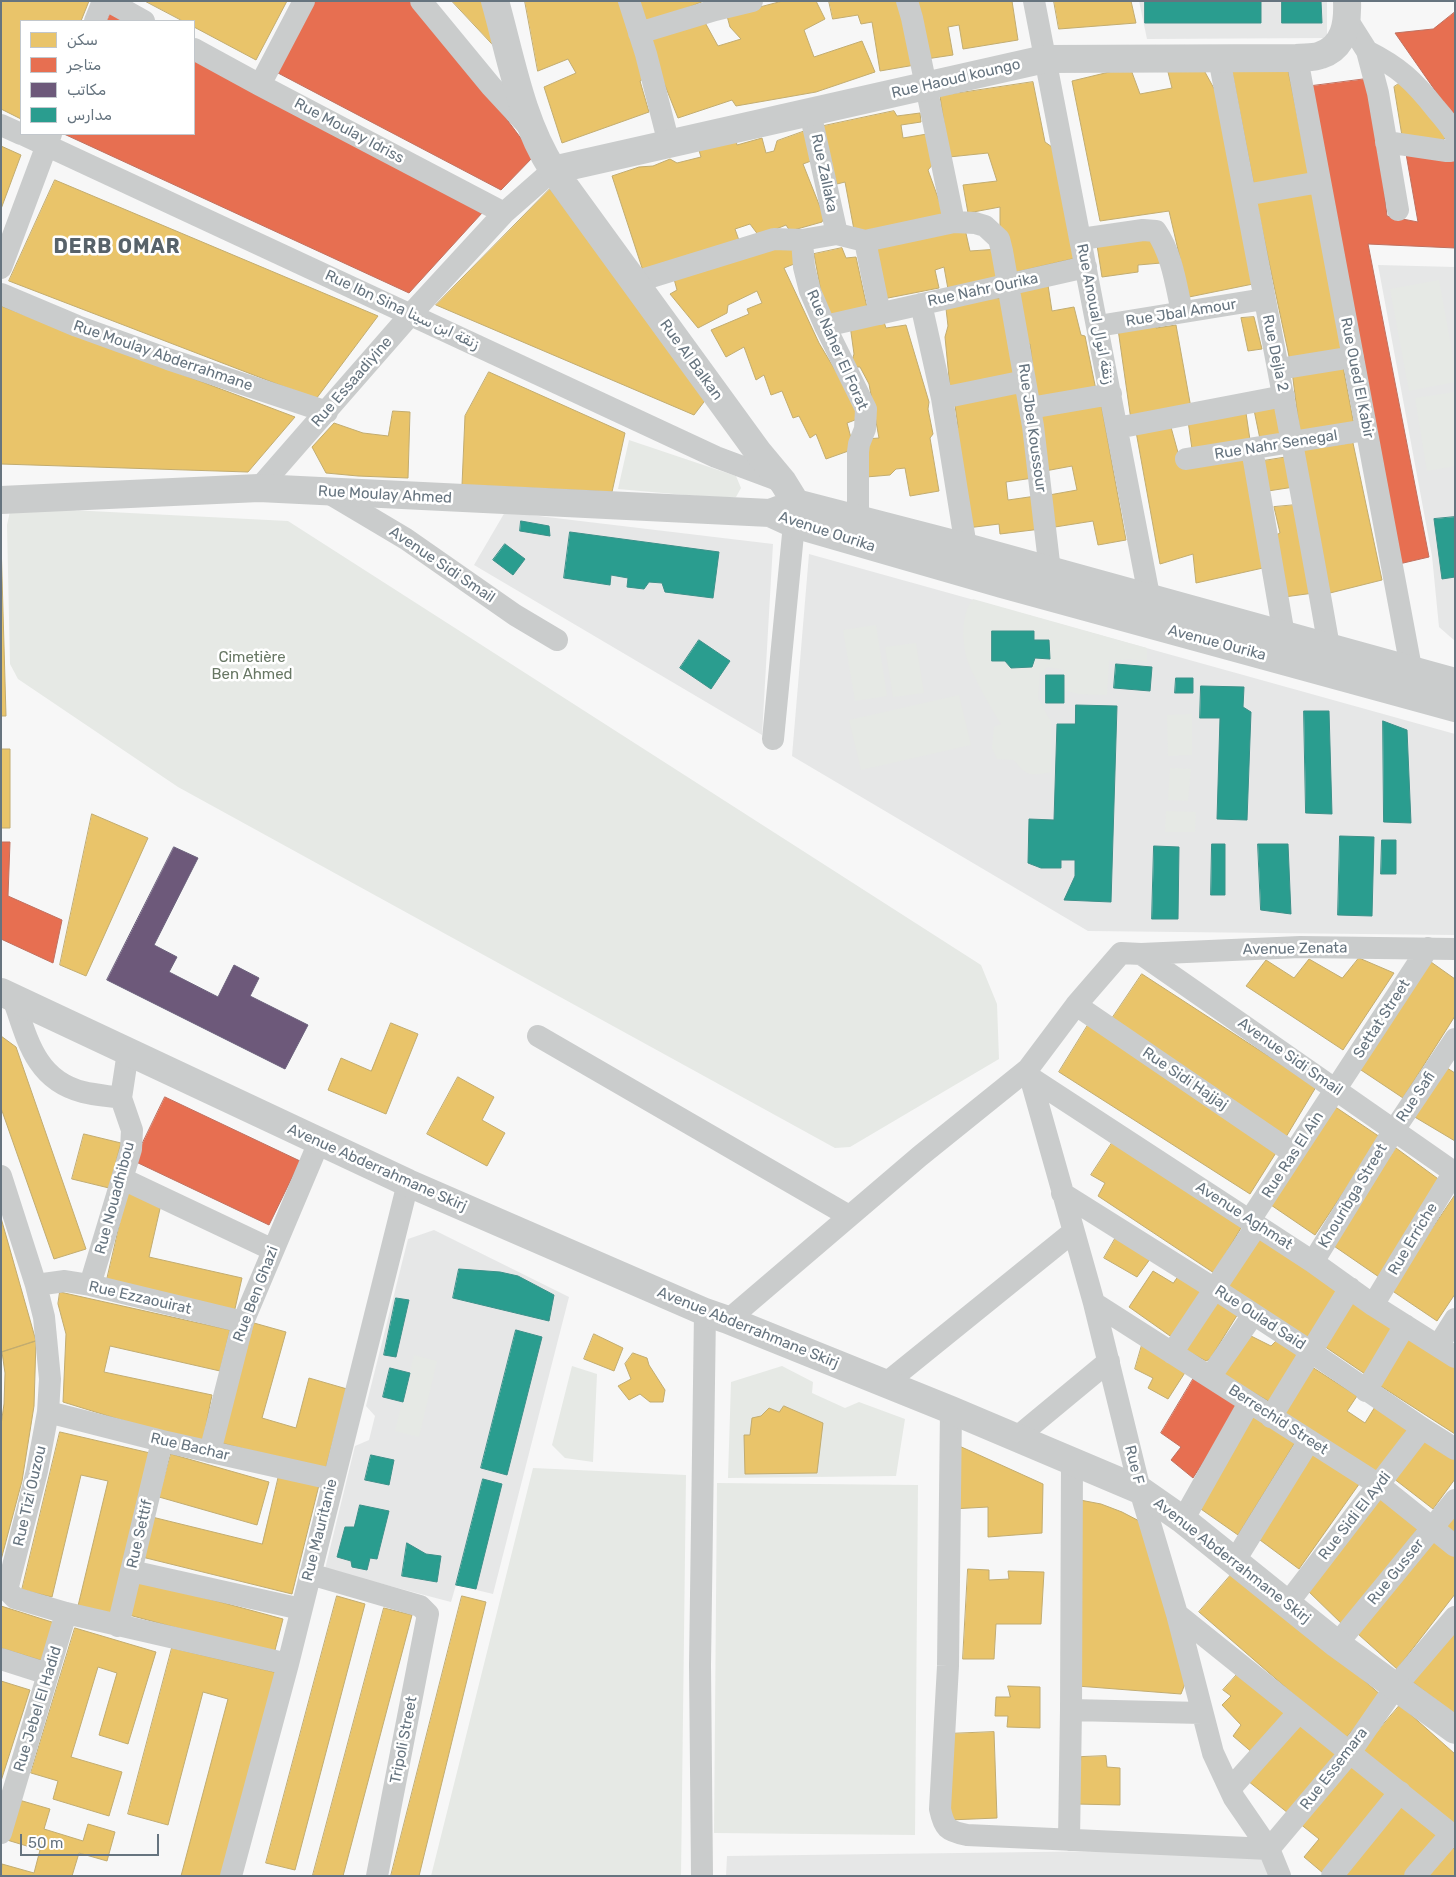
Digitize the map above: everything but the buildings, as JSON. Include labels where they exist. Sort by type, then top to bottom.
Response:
[{"type":"street","points":[[95,20],[103,1]]},
{"type":"street","points":[[108,1],[142,20]]},
{"type":"street","points":[[260,85],[304,1]]},
{"type":"street","points":[[421,1],[491,86],[533,131]]},
{"type":"street","name":"Rue Al Balkan","points":[[495,1],[519,89],[542,153],[758,452],[786,506]]},
{"type":"street","points":[[629,1],[640,33],[669,144]]},
{"type":"street","points":[[640,33],[715,10],[752,1]]},
{"type":"street","points":[[907,1],[954,222]]},
{"type":"street","name":"Rue Anoual زنقة انوال","points":[[1034,1],[1111,394],[1148,598],[1156,626]]},
{"type":"street","points":[[1348,11],[1367,51],[1378,93],[1398,210]]},
{"type":"street","name":"Rue Haoud koungo","points":[[553,170],[1045,59],[1297,58],[1321,55],[1334,48],[1342,38],[1348,11]]},
{"type":"street","name":"Rue Moulay Idriss","points":[[195,49],[260,85],[504,213]]},
{"type":"street","points":[[1367,51],[1389,62],[1407,75],[1425,94],[1455,134]]},
{"type":"street","name":"Rue Dejla 2","points":[[1219,58],[1293,443],[1329,648]]},
{"type":"street","name":"Rue Oued El Kabir","points":[[1297,58],[1416,697]]},
{"type":"street","name":"Rue Zallaka","points":[[810,112],[837,234]]},
{"type":"street","name":"Rue Ibn Sina زنقة ابن سينا","points":[[1,125],[20,133]]},
{"type":"street","name":"Rue Ibn Sina زنقة ابن سينا","points":[[27,135],[49,139],[410,314],[716,456],[786,506]]},
{"type":"street","points":[[1,268],[49,139]]},
{"type":"street","points":[[1386,142],[1447,151],[1455,149]]},
{"type":"street","name":"Rue Essaadiyine","points":[[259,488],[327,412],[410,314],[504,213],[553,170]]},
{"type":"street","points":[[1245,195],[1320,182]]},
{"type":"street","name":"Rue Jbel Koussour","points":[[865,241],[954,222],[975,223],[984,226],[993,232],[998,239],[1002,251],[1030,408],[1050,571]]},
{"type":"street","points":[[1081,239],[1143,230],[1156,231],[1163,240],[1170,260],[1182,312]]},
{"type":"street","points":[[635,282],[774,239],[802,240],[837,234],[865,241],[880,314]]},
{"type":"street","name":"Rue Naher El Forat","points":[[802,240],[804,266],[810,291],[866,409],[865,429],[858,452],[858,518]]},
{"type":"street","name":"Rue Nahr Ourika","points":[[825,326],[1086,268]]},
{"type":"street","name":"Rue Moulay Abderrahmane","points":[[1,294],[77,326],[168,360],[327,412]]},
{"type":"street","name":"Rue Jbal Amour","points":[[1098,326],[1264,299]]},
{"type":"street","points":[[921,304],[942,398],[966,546]]},
{"type":"street","points":[[1279,369],[1353,356]]},
{"type":"street","points":[[942,398],[1025,381]]},
{"type":"street","points":[[1030,408],[1111,394]]},
{"type":"street","points":[[1117,428],[1284,396]]},
{"type":"street","name":"Rue Nahr Senegal","points":[[1186,459],[1366,430]]},
{"type":"street","points":[[1252,449],[1284,635]]},
{"type":"street","name":"Rue Moulay Ahmed","points":[[1,500],[259,488],[327,492],[786,506]]},
{"type":"street","name":"Avenue Sidi Smail","points":[[327,492],[406,539],[508,611],[557,640]]},
{"type":"street","points":[[772,739],[786,506]]},
{"type":"street","name":"Avenue Ourika","points":[[786,506],[858,518],[966,546],[1050,571],[1455,682]]},
{"type":"street","name":"Avenue Ourika","points":[[786,506],[1156,626],[1455,708]]},
{"type":"street","name":"Avenue Zenata","points":[[1131,954],[1300,947],[1446,949]]},
{"type":"street","name":"Settat Street","points":[[1336,1089],[1446,949]]},
{"type":"street","points":[[702,1876],[700,1665],[716,1316],[848,1216],[1030,1073],[1076,1005],[1131,954]]},
{"type":"street","name":"Avenue Sidi Smail","points":[[1131,954],[1336,1089],[1454,1173]]},
{"type":"street","points":[[7,995],[37,1060],[57,1080],[82,1091],[121,1098]]},
{"type":"street","name":"Avenue Abderrahmane Skirj","points":[[7,995],[408,1183],[716,1316],[952,1410],[1140,1490],[1183,1520],[1337,1644],[1454,1727]]},
{"type":"street","name":"Rue Sidi Hajjaj","points":[[1076,1005],[1293,1153]]},
{"type":"street","points":[[538,1036],[848,1216]]},
{"type":"street","name":"Rue Safi","points":[[1394,1130],[1448,1065],[1455,1039]]},
{"type":"street","name":"Rue Nouadhibou","points":[[90,1285],[131,1149],[132,1130],[121,1098],[128,1052]]},
{"type":"street","name":"Rue F","points":[[1030,1073],[1094,1303],[1140,1490],[1177,1614],[1213,1753],[1230,1789],[1269,1849],[1280,1876]]},
{"type":"street","name":"Avenue Aghmat","points":[[1030,1073],[1313,1262],[1373,1305],[1447,1352]]},
{"type":"street","name":"Rue Ras El Ain","points":[[1172,1353],[1215,1289],[1293,1153],[1336,1089]]},
{"type":"street","name":"Khouribga Street","points":[[1313,1262],[1394,1130]]},
{"type":"street","name":"Rue Ben Ghazi","points":[[210,1452],[243,1322],[319,1142]]},
{"type":"street","name":"Rue Erriche","points":[[1373,1305],[1454,1173]]},
{"type":"street","name":"Rue Tizi Ouzou","points":[[1,1176],[36,1285],[44,1317],[50,1378],[48,1412],[37,1471],[7,1590],[14,1598],[66,1613],[288,1664]]},
{"type":"street","points":[[123,1179],[273,1250]]},
{"type":"street","name":"Rue Mauritanie","points":[[231,1876],[288,1664],[332,1479],[408,1183]]},
{"type":"street","name":"Rue Oulad Said","points":[[1062,1193],[1215,1289],[1455,1449]]},
{"type":"street","points":[[885,1384],[1073,1232]]},
{"type":"street","name":"Rue Ezzaouirat","points":[[36,1285],[65,1281],[90,1285],[243,1322]]},
{"type":"street","points":[[1271,1417],[1350,1288]]},
{"type":"street","name":"Berrechid Street","points":[[1094,1303],[1379,1485],[1455,1546]]},
{"type":"street","points":[[1210,1377],[1253,1315]]},
{"type":"street","points":[[1447,1352],[1455,1319]]},
{"type":"street","points":[[1366,1391],[1405,1325]]},
{"type":"street","points":[[1016,1438],[1109,1361]]},
{"type":"street","points":[[1183,1520],[1249,1402]]},
{"type":"street","points":[[952,1410],[948,1666],[940,1808],[947,1829],[966,1835],[1269,1849]]},
{"type":"street","name":"Rue Bachar","points":[[48,1412],[162,1441],[332,1479]]},
{"type":"street","name":"Rue Sidi El Aydi","points":[[1287,1604],[1422,1428]]},
{"type":"street","name":"Rue Settif","points":[[118,1626],[162,1441]]},
{"type":"street","points":[[1234,1562],[1309,1441]]},
{"type":"street","points":[[1069,1840],[1072,1462]]},
{"type":"street","name":"Rue Gusser","points":[[1337,1644],[1455,1500]]},
{"type":"street","points":[[131,1571],[301,1608]]},
{"type":"street","name":"Tripoli Street","points":[[310,1574],[420,1606],[428,1614],[377,1876]]},
{"type":"street","name":"Rue Jebel El Hadid","points":[[1,1833],[66,1613]]},
{"type":"street","points":[[1177,1614],[1453,1836],[1415,1876]]},
{"type":"street","name":"Rue Essemara","points":[[1269,1849],[1349,1754],[1396,1686],[1455,1617]]},
{"type":"street","points":[[1,1659],[48,1674]]},
{"type":"street","points":[[1071,1710],[1202,1713]]},
{"type":"street","points":[[1230,1789],[1298,1713]]},
{"type":"street","points":[[1332,1876],[1400,1792]]},
{"type":"shaded area","points":[[1139,1],[1327,1],[1327,38],[1147,39]]},
{"type":"shaded area","points":[[1378,265],[1455,267],[1455,641],[1439,627],[1432,556]]},
{"type":"shaded area","points":[[505,512],[773,544],[762,735],[474,565]]},
{"type":"shaded area","points":[[809,554],[1455,734],[1455,935],[1088,931],[792,756]]},
{"type":"shaded area","points":[[434,1230],[569,1297],[493,1594],[456,1585],[451,1602],[325,1569],[355,1446],[369,1440],[375,1416],[366,1406],[408,1239]]},
{"type":"shaded area","points":[[1269,1849],[1279,1876],[726,1876],[727,1856]]},
{"type":"green space","points":[[1439,280],[1455,368],[1455,382],[1409,391],[1390,289]]},
{"type":"green space","points":[[1455,392],[1455,466],[1427,471],[1415,398]]},
{"type":"green space","points":[[629,440],[736,476],[741,488],[736,497],[708,497],[618,489]]},
{"type":"green space","name":"Cimetière Ben Ahmed","points":[[11,507],[288,521],[981,965],[997,1004],[999,1059],[850,1147],[835,1148],[178,787],[18,679],[10,664],[7,525]]},
{"type":"green space","points":[[973,599],[1147,648],[1147,662],[1131,659],[1109,661],[1107,695],[1079,694],[1066,691],[1064,670],[1048,667],[1040,673],[1038,698],[1051,722],[1051,772],[1030,774],[1022,770],[1014,760],[997,759],[992,748],[994,727],[1001,724],[975,677],[964,647],[964,621]]},
{"type":"green space","points":[[876,625],[887,696],[855,701],[843,630]]},
{"type":"green space","points":[[916,643],[924,693],[893,697],[885,647]]},
{"type":"green space","points":[[959,695],[971,745],[861,770],[849,720]]},
{"type":"green space","points":[[1192,714],[1192,755],[1168,756],[1167,715]]},
{"type":"green space","points":[[1170,768],[1191,769],[1188,801],[1168,800]]},
{"type":"green space","points":[[1166,811],[1196,812],[1195,832],[1165,832]]},
{"type":"green space","points":[[414,1355],[437,1361],[419,1437],[395,1431]]},
{"type":"green space","points":[[572,1366],[597,1374],[593,1462],[565,1458],[552,1445]]},
{"type":"green space","points":[[782,1366],[813,1382],[812,1393],[845,1408],[859,1402],[905,1419],[896,1476],[728,1478],[731,1382]]},
{"type":"green space","points":[[533,1468],[686,1475],[681,1876],[431,1876]]},
{"type":"green space","points":[[717,1483],[918,1485],[915,1835],[714,1833]]},
{"type":"district","name":"DERB OMAR","points":[[117,247]]}]
